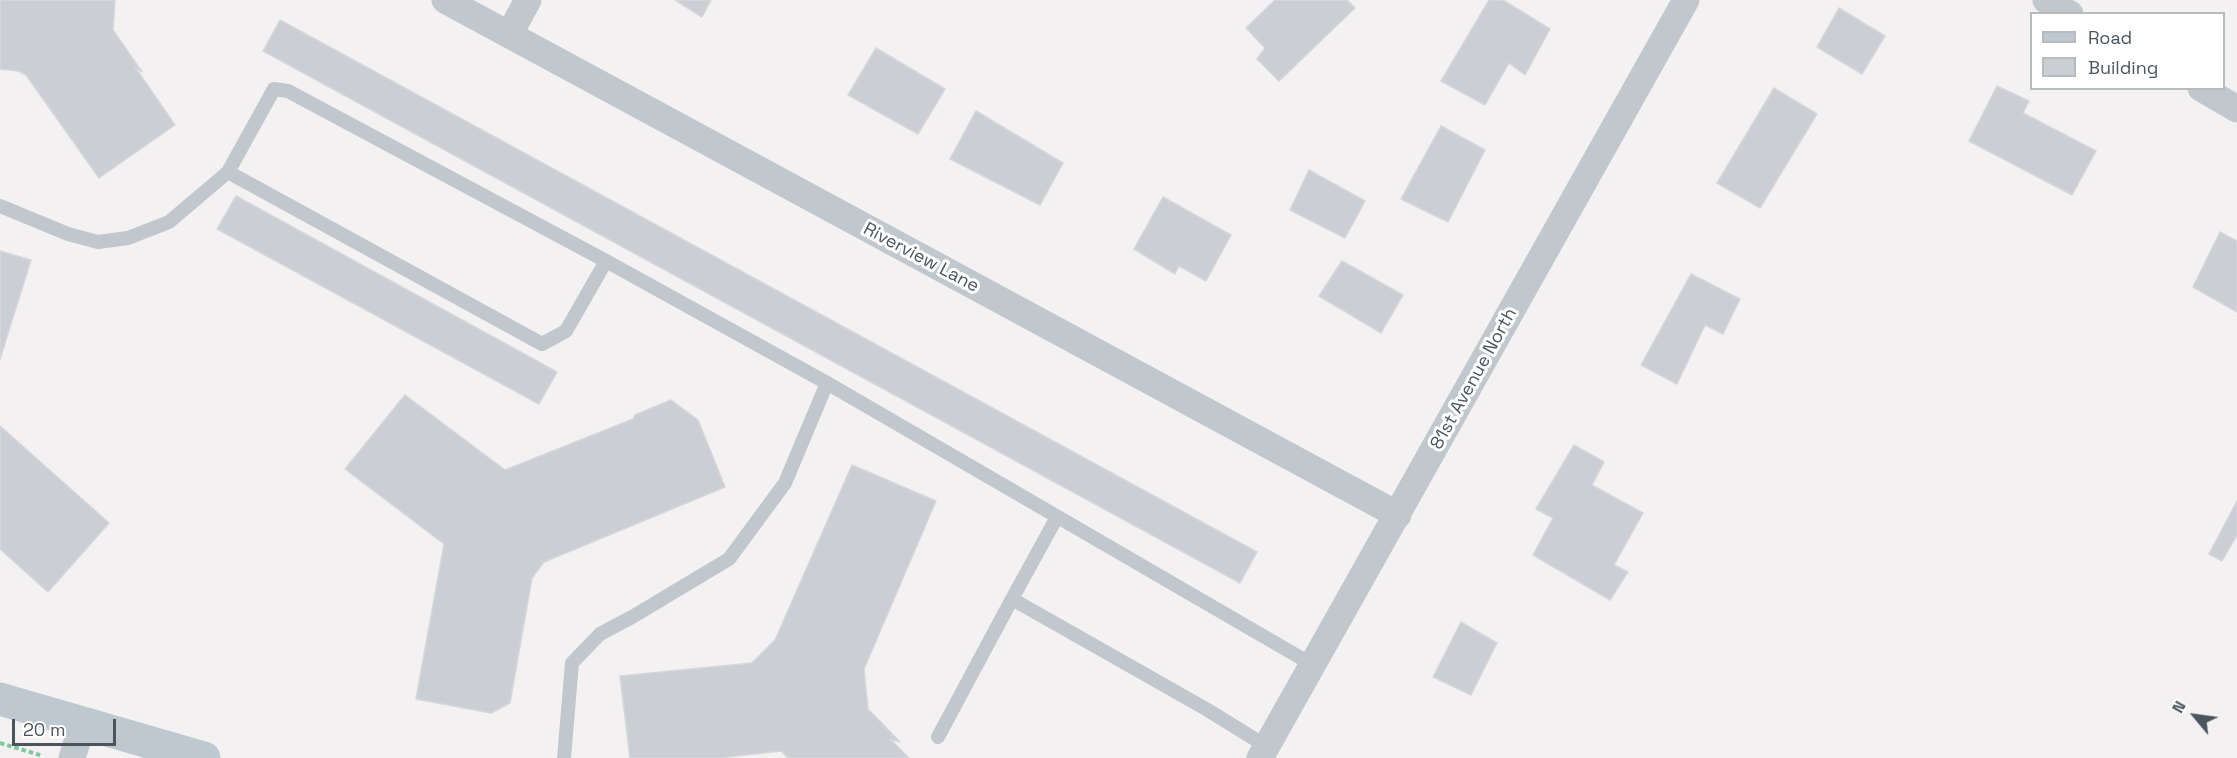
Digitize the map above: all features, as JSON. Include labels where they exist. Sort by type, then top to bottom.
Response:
[{"type":"street","name":"Riverview Lane","points":[[445,0],[1398,515]]},
{"type":"street","points":[[508,35],[528,0]]},
{"type":"street","name":"81st Avenue North","points":[[1263,752],[1686,0]]},
{"type":"street","points":[[2046,0],[2067,12]]},
{"type":"street","points":[[2204,90],[2237,109]]},
{"type":"street","points":[[0,699],[204,758]]},
{"type":"street","points":[[72,758],[83,723]]},
{"type":"lane","points":[[0,206],[68,234],[98,242],[128,238],[169,222],[228,172],[274,89],[288,91],[606,261],[827,383],[1313,665]]},
{"type":"lane","points":[[228,172],[542,344],[566,331],[606,261]]},
{"type":"lane","points":[[564,758],[572,663],[600,634],[729,559],[785,483],[827,383]]},
{"type":"lane","points":[[938,737],[1057,517]]},
{"type":"lane","points":[[1012,599],[1206,709],[1263,752]]},
{"type":"path","points":[[0,743],[30,752]]},
{"type":"building","points":[[0,0],[115,0],[113,30],[175,125],[99,178],[26,75],[18,71],[0,69]]},
{"type":"building","points":[[675,0],[711,0],[702,17]]},
{"type":"building","points":[[1275,0],[1347,0],[1355,8],[1279,81],[1257,59],[1265,48],[1246,28]]},
{"type":"building","points":[[1489,0],[1503,0],[1550,29],[1525,75],[1509,63],[1485,105],[1441,81]]},
{"type":"building","points":[[1839,8],[1885,36],[1862,74],[1817,47]]},
{"type":"building","points":[[280,20],[1257,552],[1240,583],[263,51]]},
{"type":"building","points":[[876,48],[945,89],[918,134],[848,95]]},
{"type":"building","points":[[1997,86],[2029,101],[2023,113],[2096,151],[2072,195],[1969,141]]},
{"type":"building","points":[[1774,88],[1817,114],[1760,208],[1717,183]]},
{"type":"building","points":[[976,111],[1063,163],[1040,205],[950,159]]},
{"type":"building","points":[[1441,126],[1485,150],[1448,222],[1401,199]]},
{"type":"building","points":[[1309,170],[1365,201],[1345,238],[1290,210]]},
{"type":"building","points":[[236,196],[557,372],[539,404],[217,229]]},
{"type":"building","points":[[1163,197],[1231,235],[1206,281],[1179,266],[1175,274],[1134,249]]},
{"type":"building","points":[[2220,232],[2237,241],[2237,312],[2193,287]]},
{"type":"building","points":[[0,251],[31,260],[0,359]]},
{"type":"building","points":[[1342,261],[1403,295],[1381,333],[1319,296]]},
{"type":"building","points":[[1691,274],[1740,299],[1723,334],[1705,325],[1677,384],[1641,365]]},
{"type":"building","points":[[405,395],[505,470],[633,419],[635,415],[671,400],[698,420],[725,487],[544,562],[532,578],[510,703],[491,713],[416,699],[444,544],[345,469]]},
{"type":"building","points":[[0,426],[109,523],[48,592],[0,549]]},
{"type":"building","points":[[1574,445],[1604,462],[1592,485],[1643,513],[1614,565],[1628,572],[1610,600],[1533,555],[1553,518],[1536,509]]},
{"type":"building","points":[[852,465],[936,501],[864,669],[868,709],[900,742],[890,739],[909,758],[788,758],[781,751],[719,758],[630,758],[620,676],[752,663],[775,640]]},
{"type":"building","points":[[2237,501],[2237,535],[2222,561],[2209,554]]},
{"type":"building","points":[[1461,622],[1497,643],[1471,695],[1433,677]]}]
